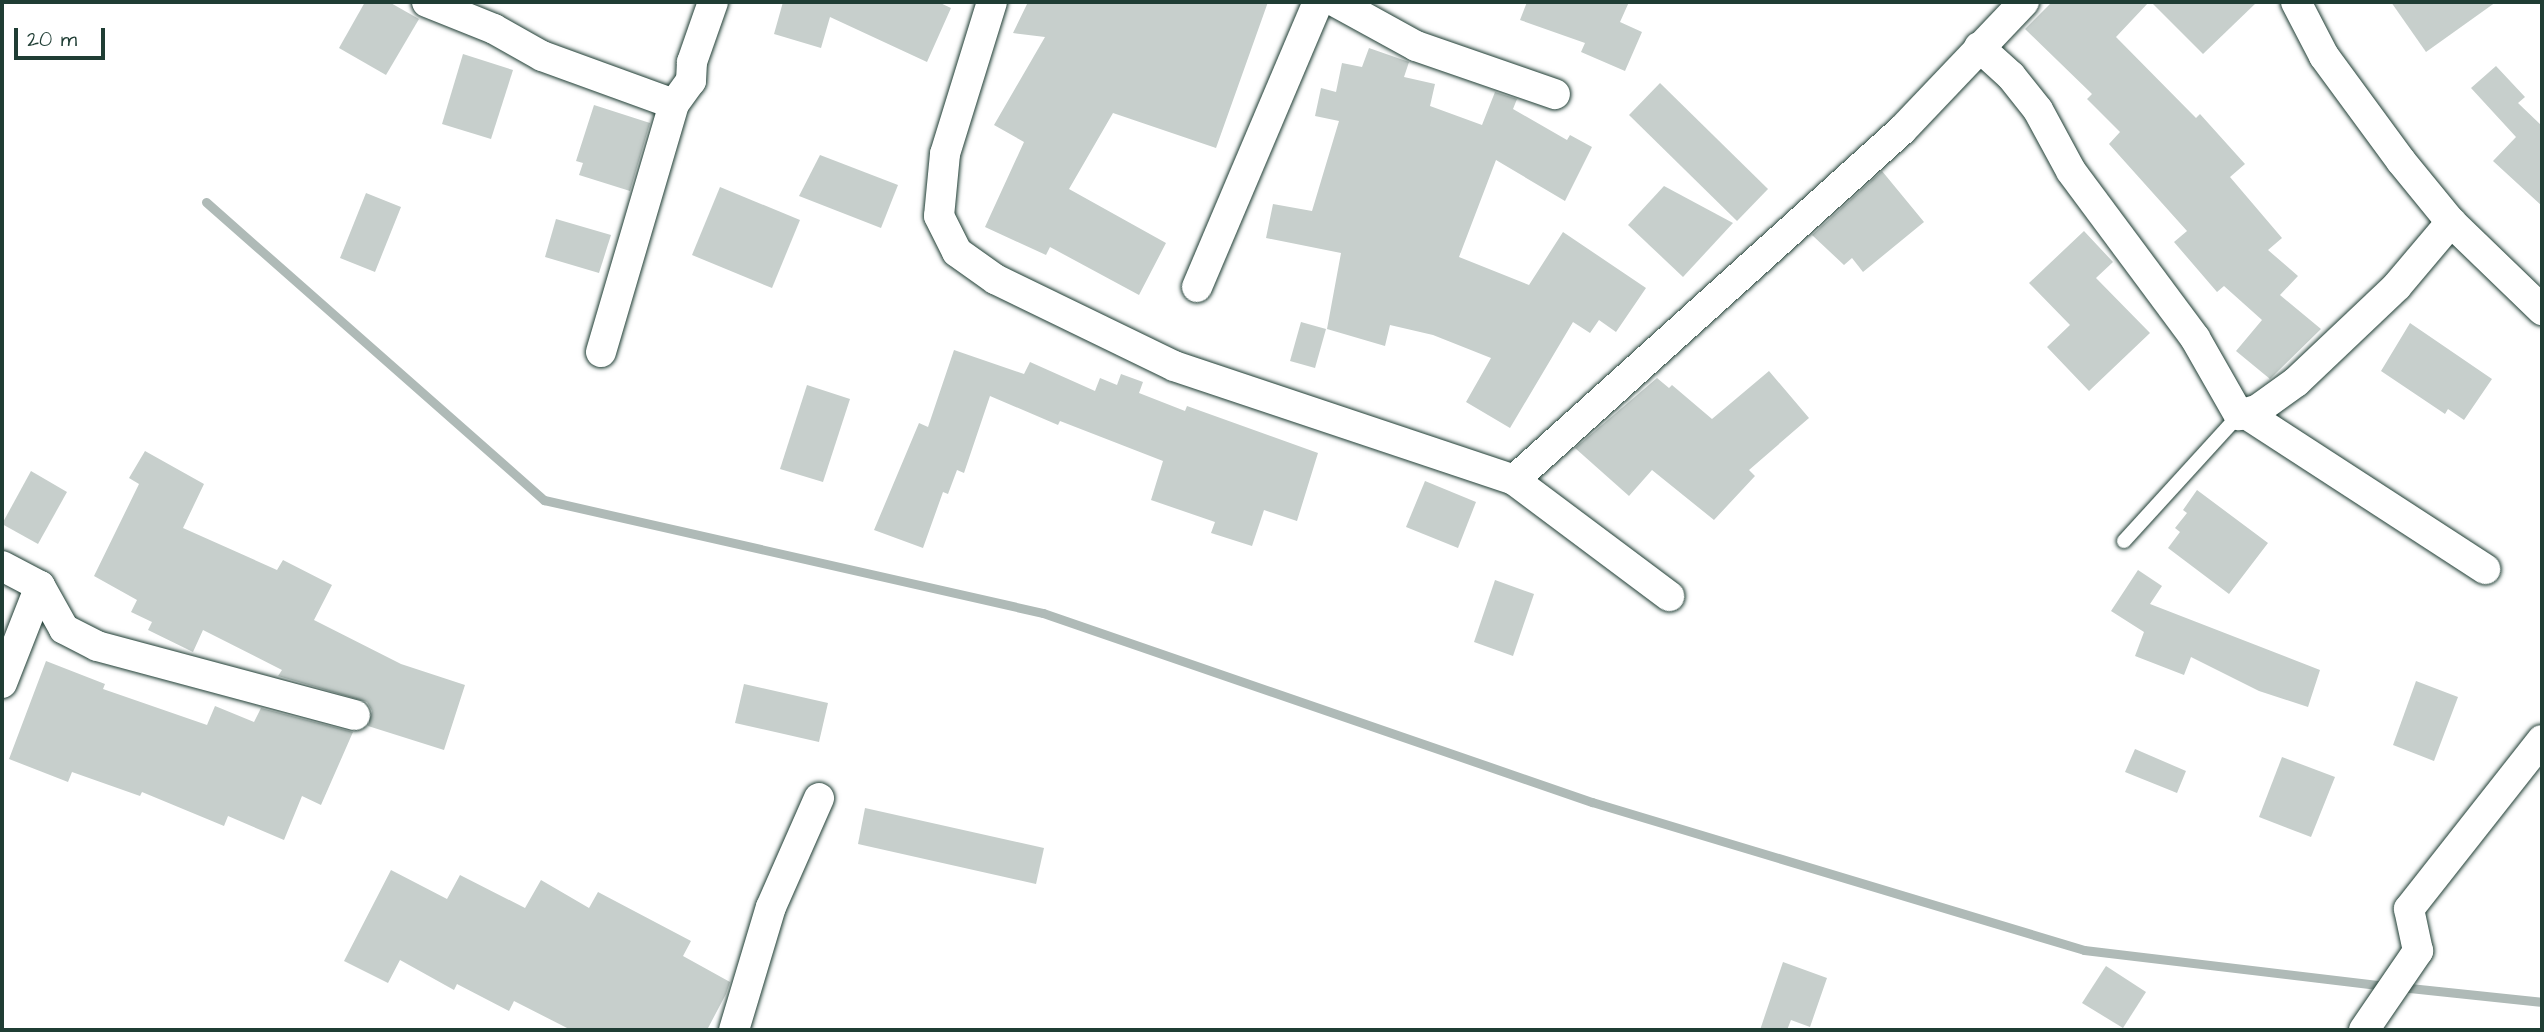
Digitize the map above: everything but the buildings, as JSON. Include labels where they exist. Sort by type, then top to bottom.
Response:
[{"type":"street","points":[[427,2],[494,29],[542,56],[674,104]]},
{"type":"street","points":[[601,352],[674,104],[691,81],[692,62],[713,2]]},
{"type":"street","points":[[992,2],[946,155],[939,216],[957,252],[995,279],[1174,366],[1514,480],[1669,596]]},
{"type":"street","points":[[1197,287],[1318,2]]},
{"type":"street","points":[[1336,2],[1416,46],[1555,94]]},
{"type":"street","points":[[1514,480],[1902,130],[2024,2]]},
{"type":"street","points":[[2296,2],[2324,56],[2451,222],[2542,310]]},
{"type":"street","points":[[1979,47],[2011,76],[2038,110],[2071,171],[2195,338],[2243,415],[2484,569]]},
{"type":"street","points":[[2243,415],[2306,372],[2397,286],[2451,222]]},
{"type":"street","points":[[2,566],[40,586],[64,629],[97,646],[355,715]]},
{"type":"street","points":[[2,683],[40,586]]},
{"type":"street","points":[[2364,1030],[2418,951],[2409,909],[2542,740]]},
{"type":"street","points":[[734,1030],[771,907],[819,798]]},
{"type":"lane","points":[[2124,541],[2243,415]]},
{"type":"waterway","points":[[206,202],[544,500],[1043,613],[1592,802],[2084,950],[2386,986]]},
{"type":"waterway","points":[[2400,987],[2542,1002]]}]
